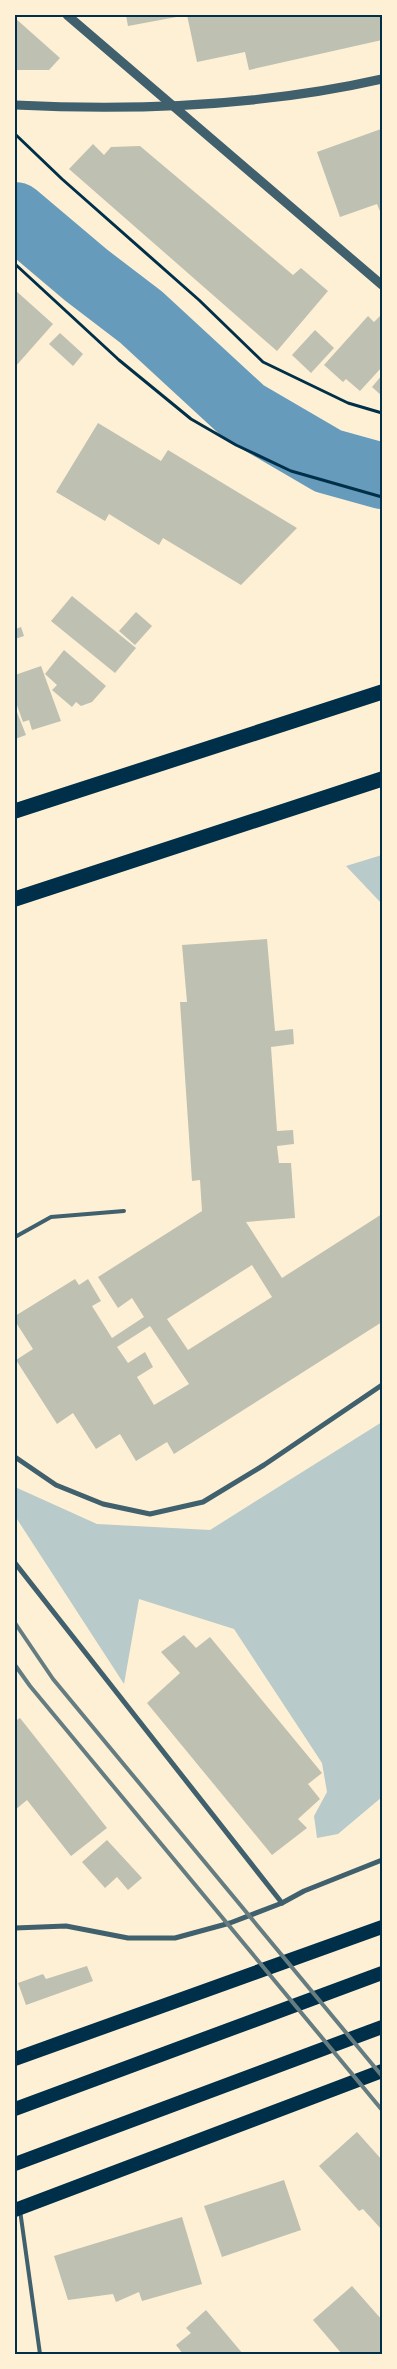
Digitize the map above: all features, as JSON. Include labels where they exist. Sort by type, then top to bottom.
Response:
[{"type":"highway","points":[[15,811],[382,692]]},
{"type":"highway","points":[[15,899],[382,779]]},
{"type":"highway","points":[[15,2059],[382,1927]]},
{"type":"highway","points":[[15,2109],[382,1973]]},
{"type":"highway","points":[[15,2164],[382,2027]]},
{"type":"highway","points":[[18,2209],[382,2071]]},
{"type":"street","points":[[67,15],[382,285]]},
{"type":"street","points":[[15,105],[87,109],[174,106],[329,91],[382,79]]},
{"type":"street","points":[[15,1457],[56,1485],[103,1504],[150,1514],[202,1502],[264,1465],[382,1385]]},
{"type":"street","points":[[15,1562],[282,1903]]},
{"type":"street","points":[[15,1928],[66,1926],[128,1938],[175,1938],[230,1923],[382,1860]]},
{"type":"lane","points":[[15,1237],[51,1217],[124,1211]]},
{"type":"lane","points":[[18,2209],[40,2354]]},
{"type":"path","points":[[15,134],[62,179],[199,300],[263,362],[348,403],[382,413]]},
{"type":"path","points":[[15,264],[120,360],[191,419],[291,471],[382,497]]},
{"type":"shaded area","points":[[382,855],[382,904],[346,866]]},
{"type":"shaded area","points":[[382,1422],[382,1797],[338,1834],[317,1838],[314,1816],[327,1792],[322,1763],[234,1629],[139,1599],[124,1684],[15,1516],[15,1487],[97,1524],[210,1530]]},
{"type":"building","points":[[126,15],[182,15],[182,16],[128,26]]},
{"type":"building","points":[[187,15],[382,15],[382,40],[249,70],[245,52],[197,62]]},
{"type":"building","points":[[15,18],[60,58],[49,70],[15,70]]},
{"type":"building","points":[[381,129],[382,216],[377,204],[340,217],[317,152]]},
{"type":"building","points":[[93,144],[104,155],[111,147],[140,146],[293,275],[301,268],[328,291],[277,351],[69,169]]},
{"type":"building","points":[[15,290],[53,324],[15,367]]},
{"type":"building","points":[[381,315],[382,367],[360,391],[346,379],[343,382],[324,365],[368,316],[374,322]]},
{"type":"building","points":[[315,330],[334,348],[311,373],[292,355]]},
{"type":"building","points":[[60,333],[83,354],[73,366],[49,344]]},
{"type":"building","points":[[382,375],[382,396],[372,387]]},
{"type":"building","points":[[98,423],[161,461],[168,450],[297,528],[241,585],[163,538],[159,545],[109,514],[105,521],[56,492]]},
{"type":"building","points":[[72,596],[136,648],[115,673],[51,621]]},
{"type":"building","points":[[136,612],[152,626],[135,645],[119,631]]},
{"type":"building","points":[[21,627],[24,636],[15,639],[15,629]]},
{"type":"building","points":[[64,650],[106,686],[92,702],[81,706],[76,702],[72,707],[52,690],[57,685],[45,674]]},
{"type":"building","points":[[41,666],[61,721],[32,730],[29,720],[23,722],[15,700],[15,675]]},
{"type":"building","points":[[15,707],[26,735],[15,739]]},
{"type":"building","points":[[267,939],[275,1031],[293,1029],[294,1044],[271,1047],[277,1131],[293,1130],[294,1144],[277,1146],[279,1163],[291,1163],[295,1218],[246,1222],[282,1278],[382,1214],[382,1322],[174,1454],[167,1442],[136,1461],[120,1434],[96,1449],[73,1413],[57,1424],[16,1360],[33,1349],[15,1321],[15,1316],[75,1279],[79,1285],[88,1279],[101,1301],[92,1306],[112,1338],[144,1317],[132,1298],[118,1308],[98,1277],[202,1211],[200,1180],[192,1181],[180,1002],[187,1002],[182,945]],"holes":[[[252,1265],[272,1297],[188,1350],[167,1319]],[[150,1326],[189,1384],[154,1405],[137,1377],[153,1367],[145,1352],[128,1363],[117,1347]]]},
{"type":"building","points":[[184,1635],[196,1648],[210,1637],[322,1773],[308,1784],[320,1799],[298,1819],[307,1828],[272,1855],[147,1703],[180,1673],[161,1652]]},
{"type":"building","points":[[20,1718],[107,1828],[71,1856],[27,1800],[15,1810],[15,1721]]},
{"type":"building","points":[[107,1840],[142,1878],[128,1890],[117,1877],[105,1888],[82,1862]]},
{"type":"building","points":[[87,1966],[93,1981],[26,2005],[18,1983],[43,1974],[46,1979]]},
{"type":"building","points":[[357,2132],[382,2160],[382,2230],[363,2209],[359,2211],[319,2166]]},
{"type":"building","points":[[284,2180],[301,2230],[222,2257],[204,2206]]},
{"type":"building","points":[[182,2217],[202,2284],[142,2301],[139,2292],[116,2302],[113,2294],[68,2300],[54,2256]]},
{"type":"building","points":[[352,2286],[382,2320],[382,2354],[342,2354],[313,2320]]},
{"type":"building","points":[[206,2310],[243,2354],[183,2354],[176,2345],[191,2333],[186,2328]]},
{"type":"waterway","points":[[15,215],[86,275],[141,317],[244,412],[328,461],[382,476]]},
{"type":"railway","points":[[15,1623],[53,1679],[382,2076]]},
{"type":"railway","points":[[15,1665],[30,1686],[382,2110]]}]
